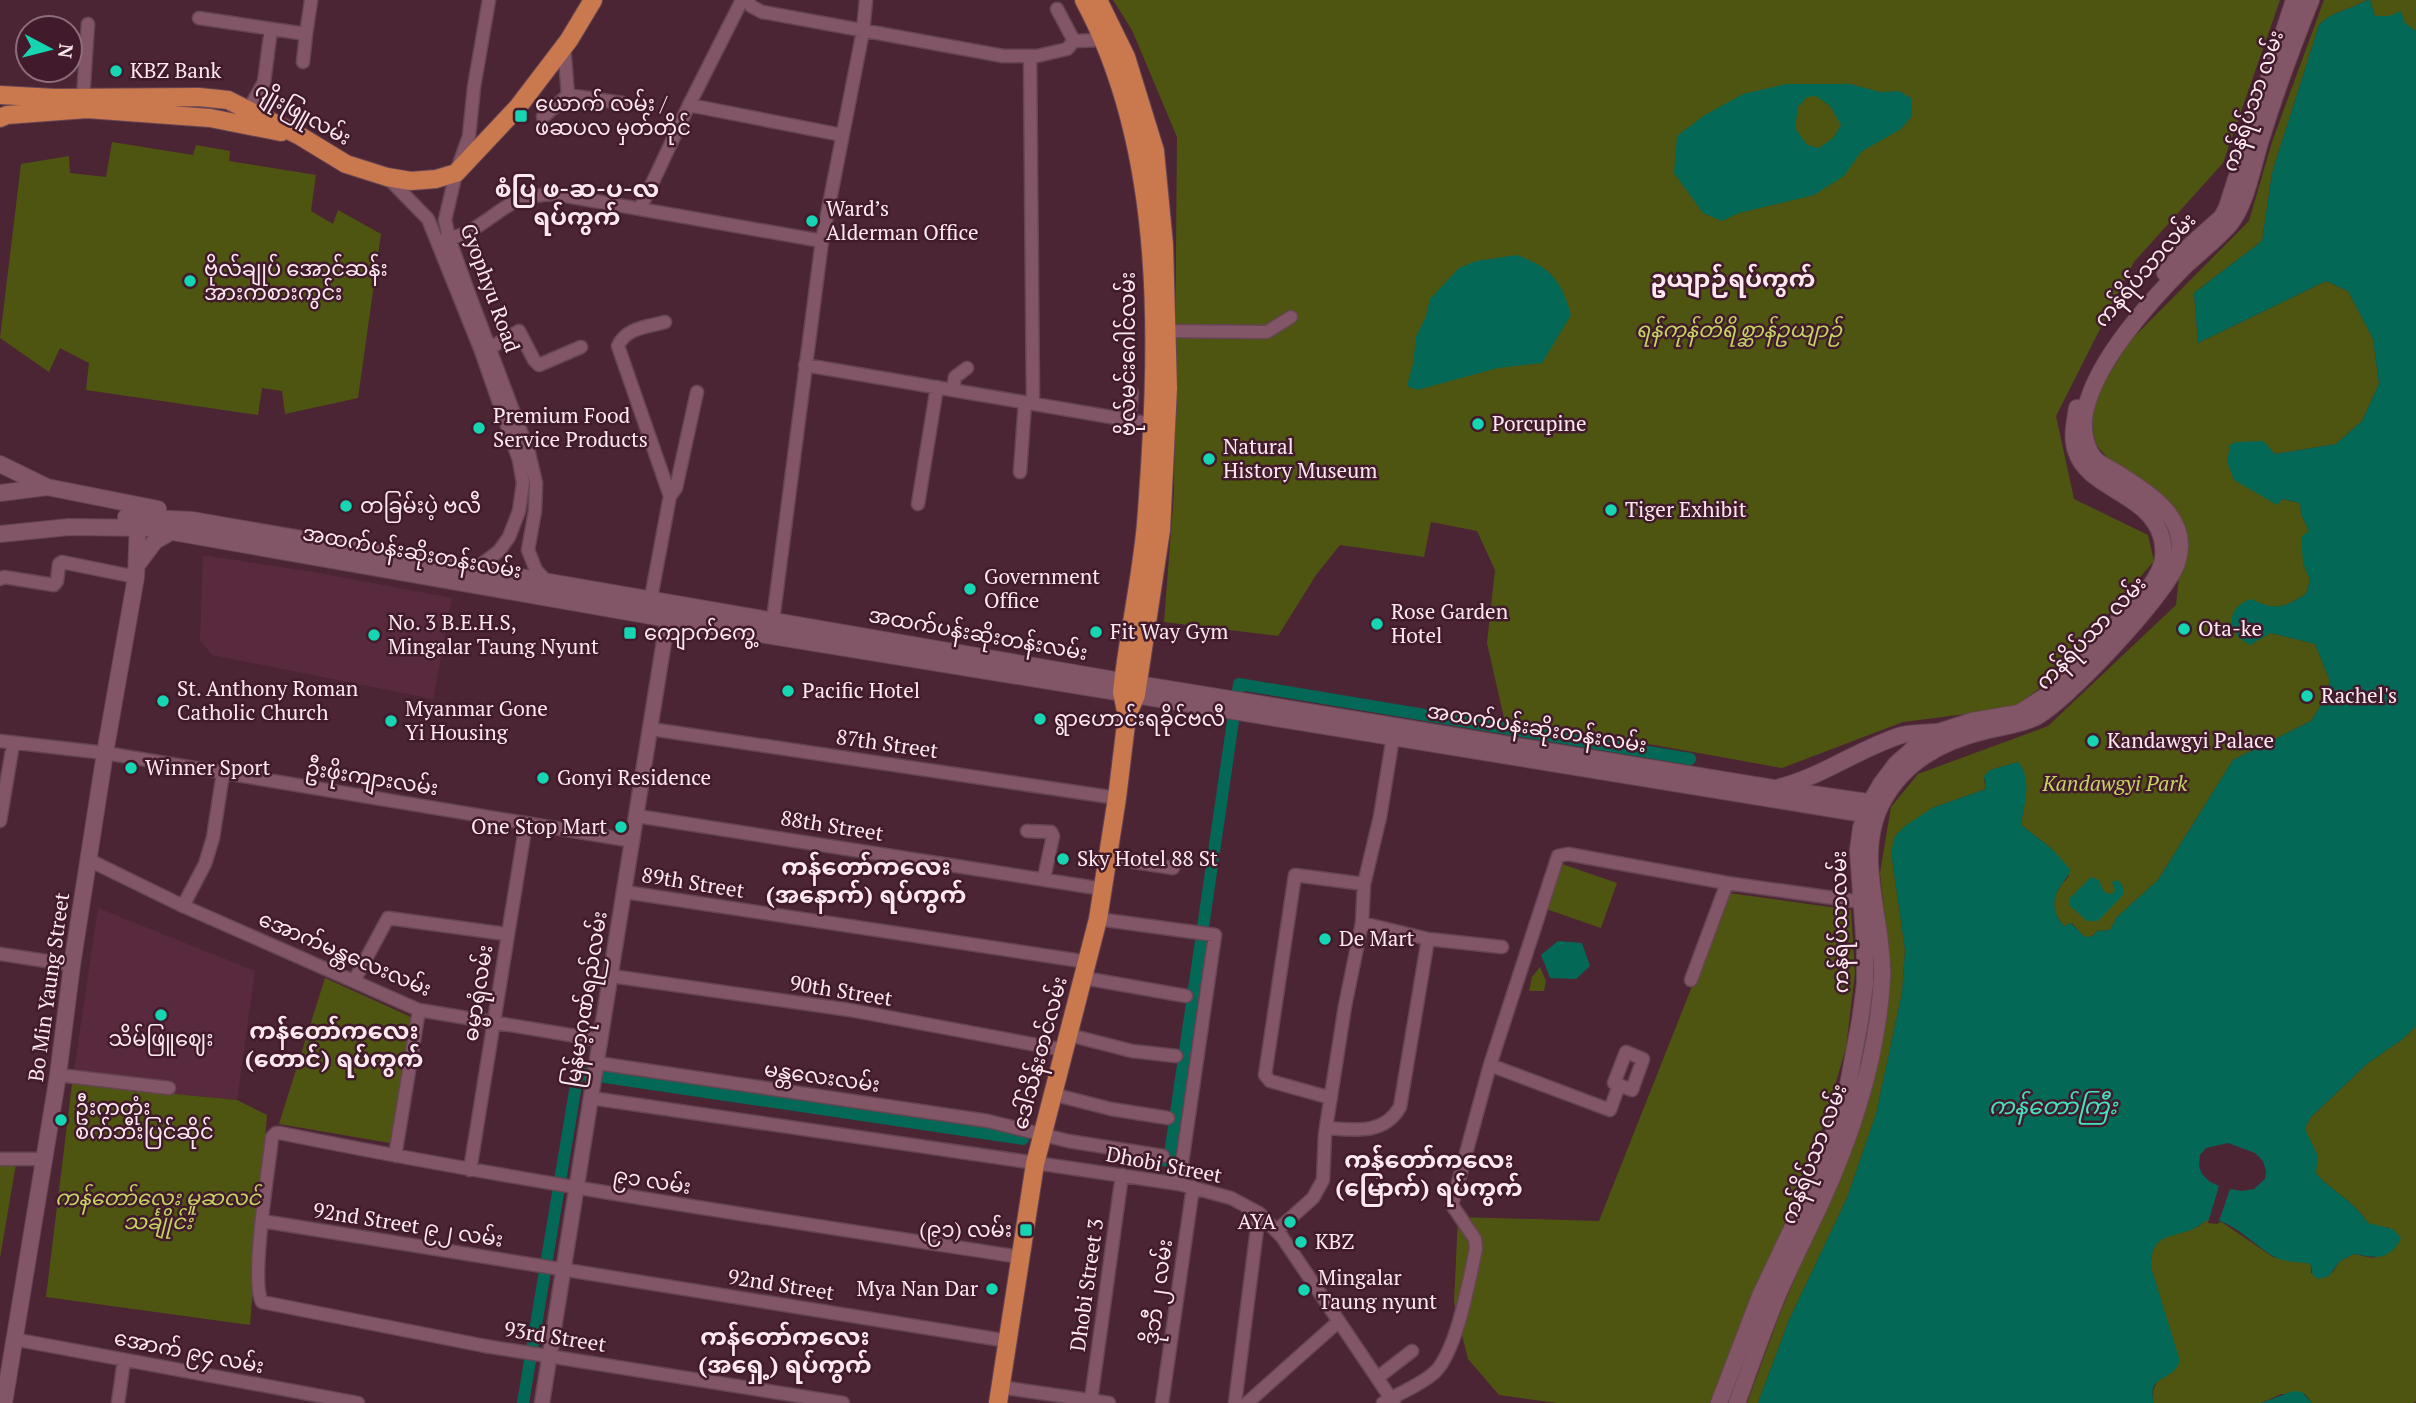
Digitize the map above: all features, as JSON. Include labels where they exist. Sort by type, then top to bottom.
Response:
[{"type":"main road","points":[[456,173],[518,107],[564,46],[593,0]]},
{"type":"main road","name":"ဗိုလ်မင်းဂေါင်လမ်း","points":[[1084,0],[1108,32],[1128,114],[1150,235],[1157,418],[1130,688]]},
{"type":"main road","points":[[1098,0],[1108,32],[1126,57],[1155,151],[1163,236],[1167,331],[1157,418],[1161,530],[1148,621],[1130,688]]},
{"type":"main road","name":"ကန်ရိပ်သာလမ်း","points":[[1719,1403],[1760,1296],[1826,1155],[1841,1111],[1865,984],[1858,850],[1873,809],[1896,764],[1938,732],[1974,727],[2019,713],[2052,692],[2151,584],[2162,568],[2164,550],[2154,520],[2143,508],[2087,468],[2076,453],[2073,435],[2080,393],[2090,372],[2122,323],[2222,217],[2294,0]]},
{"type":"main road","name":"ကန်ရိပ်သာ လမ်း","points":[[1737,1403],[1775,1300],[1821,1203],[1849,1132],[1867,1072],[1882,979],[1881,945],[1870,853],[1873,809],[1918,760],[1939,745],[1974,727],[2015,725],[2038,716],[2077,683],[2144,613],[2177,566],[2180,549],[2173,517],[2155,497],[2097,462],[2087,445],[2084,421],[2093,386],[2113,351],[2186,258],[2230,224],[2238,211],[2311,0]]},
{"type":"main road","name":"ဂျိုးဖြူလမ်း","points":[[0,95],[83,98],[199,97],[228,100],[300,136],[346,164],[387,177],[411,181],[436,180],[456,173]]},
{"type":"main road","points":[[0,118],[7,115],[87,109],[209,118],[300,136]]},
{"type":"main road","points":[[0,464],[47,487],[138,516]]},
{"type":"main road","points":[[0,493],[47,487]]},
{"type":"main road","name":"အထက်ပန်းဆိုးတန်းလမ်း","points":[[138,516],[171,531],[668,619],[854,641],[1873,809]]},
{"type":"main road","name":"အထက်ပန်းဆိုးတန်းလမ်း","points":[[0,534],[67,528],[138,516],[192,520],[773,620],[854,641]]},
{"type":"main road","name":"Bo Min Yaung Street","points":[[4,1403],[136,571],[138,516]]},
{"type":"main road","points":[[2160,533],[2176,527]]},
{"type":"main road","points":[[136,571],[155,541],[171,531]]},
{"type":"main road","name":"ဒေါ်သိန်းတင်လမ်း","points":[[999,1395],[1041,1134],[1098,919],[1117,798],[1130,688]]},
{"type":"main road","points":[[1773,788],[1798,782],[1904,735],[1938,732]]},
{"type":"main road","name":"အထက်ပန်းဆိုးတန်းလမ်း","points":[[1723,786],[1773,788],[1873,809]]},
{"type":"street","name":"Gyophyu Road","points":[[474,570],[499,551],[509,537],[519,511],[523,483],[519,460],[443,240],[456,173],[469,136],[474,87],[489,0]]},
{"type":"street","points":[[640,209],[742,0]]},
{"type":"street","points":[[748,0],[751,6],[762,12],[1003,56],[1030,56],[1067,49],[1074,41],[1108,32]]},
{"type":"street","points":[[773,620],[822,241],[863,31],[866,0]]},
{"type":"street","points":[[303,62],[311,1]]},
{"type":"street","points":[[1057,9],[1074,41]]},
{"type":"street","points":[[199,18],[306,34]]},
{"type":"street","points":[[83,98],[88,24]]},
{"type":"street","points":[[249,109],[264,82],[271,29]]},
{"type":"street","points":[[564,46],[568,95]]},
{"type":"street","points":[[1020,472],[1029,403],[1030,56]]},
{"type":"street","points":[[543,117],[568,95],[622,103]]},
{"type":"street","points":[[689,105],[842,135]]},
{"type":"street","name":"Gyophyu Road","points":[[387,177],[428,219],[443,240],[491,348],[529,453],[536,483],[528,550],[536,570],[547,582]]},
{"type":"street","points":[[443,240],[470,232],[514,200],[531,195],[555,194],[822,241]]},
{"type":"street","points":[[1167,331],[1267,332],[1291,317]]},
{"type":"street","points":[[651,598],[670,495],[618,346],[621,338],[633,330],[665,322]]},
{"type":"street","points":[[491,348],[519,331],[539,365],[581,346]]},
{"type":"street","points":[[805,365],[1129,420],[1157,418]]},
{"type":"street","points":[[953,390],[955,377],[967,368]]},
{"type":"street","points":[[918,505],[937,387]]},
{"type":"street","points":[[670,495],[676,488],[697,392]]},
{"type":"street","points":[[1129,420],[1132,393]]},
{"type":"street","points":[[0,579],[4,577],[54,584],[57,581],[59,564],[62,562],[136,571]]},
{"type":"street","name":"မြန်မာ့ဂုဏ်ရည်လမ်း","points":[[542,1403],[549,1356],[570,1271],[576,1189],[670,602]]},
{"type":"street","name":"87th Street","points":[[651,729],[1117,798]]},
{"type":"street","points":[[1276,1231],[1313,1198],[1323,1180],[1326,1128],[1345,1006],[1362,923],[1364,884],[1380,817],[1394,732]]},
{"type":"street","points":[[0,821],[7,742]]},
{"type":"street","name":"ဦးဖိုးကျားလမ်း","points":[[7,742],[105,753],[633,841]]},
{"type":"street","points":[[183,906],[205,864],[213,838],[223,773]]},
{"type":"street","name":"88th Street","points":[[637,816],[1103,889]]},
{"type":"street","name":"ဓမ္မာရုံလမ်း","points":[[470,1170],[526,823]]},
{"type":"street","points":[[1027,831],[1051,832],[1053,836],[1044,878]]},
{"type":"street","points":[[1389,1401],[1433,1374],[1443,1363],[1459,1317],[1476,1249],[1475,1238],[1452,1205],[1490,1065],[1558,856],[1568,854],[1727,883],[1862,902]]},
{"type":"street","points":[[1108,858],[1173,868]]},
{"type":"street","name":"အောက်မန္တလေးလမ်း","points":[[89,860],[183,906],[419,1010],[600,1040]]},
{"type":"street","points":[[1331,1098],[1270,1081],[1265,1075],[1294,875],[1364,884]]},
{"type":"street","points":[[1691,980],[1727,883]]},
{"type":"street","name":"89th Street","points":[[625,892],[1086,970],[1186,996]]},
{"type":"street","points":[[354,981],[388,918],[506,934]]},
{"type":"street","points":[[1098,919],[1215,935],[1178,1184]]},
{"type":"street","points":[[1362,923],[1428,939],[1502,947]]},
{"type":"street","points":[[1326,1128],[1376,1128],[1388,1123],[1400,1107],[1428,939]]},
{"type":"street","points":[[0,954],[72,965]]},
{"type":"street","name":"90th Street","points":[[611,976],[1176,1056]]},
{"type":"street","points":[[395,1156],[419,1010]]},
{"type":"street","name":"မန္တလေးလမ်း","points":[[597,1063],[988,1121],[1068,1141],[1163,1156]]},
{"type":"street","points":[[1490,1065],[1610,1110],[1619,1085]]},
{"type":"street","points":[[58,1075],[169,1088]]},
{"type":"street","points":[[1052,1094],[1111,1109],[1168,1118]]},
{"type":"street","points":[[591,1098],[1035,1164]]},
{"type":"street","name":"၉၁ လမ်း","points":[[262,1221],[272,1137],[280,1133],[576,1189],[1020,1256]]},
{"type":"street","points":[[0,1158],[43,1159]]},
{"type":"street","name":"Dhobi Street","points":[[1035,1164],[1193,1186],[1231,1198],[1259,1213],[1276,1231],[1339,1321],[1389,1401]]},
{"type":"street","name":"Dhobi Street 3","points":[[1091,1401],[1122,1175]]},
{"type":"street","name":"ဒိုဘီ ၂ လမ်း","points":[[1163,1403],[1193,1186]]},
{"type":"street","points":[[1234,1403],[1259,1213]]},
{"type":"street","name":"92nd Street ၉၂ လမ်း","points":[[262,1221],[542,1266]]},
{"type":"street","name":"93rd Street","points":[[262,1221],[259,1260],[259,1296],[262,1302],[508,1349],[843,1403]]},
{"type":"street","name":"92nd Street","points":[[542,1266],[1008,1341]]},
{"type":"street","points":[[1247,1403],[1339,1321]]},
{"type":"street","name":"အောက် ၉၄ လမ်း","points":[[13,1339],[358,1403]]},
{"type":"street","points":[[1377,1378],[1412,1351]]},
{"type":"street","points":[[118,1403],[124,1360]]},
{"type":"street","points":[[999,1395],[1109,1403]]},
{"type":"shaded area","points":[[203,555],[452,598],[433,699],[212,655],[200,640]]},
{"type":"shaded area","points":[[98,908],[255,971],[237,1100],[72,1084]]},
{"type":"green space","name":"ရန်ကုန်တိရိစ္ဆာန်ဥယျာဉ်","points":[[1113,0],[2280,0],[2223,163],[2134,262],[2056,416],[2074,499],[2148,535],[2154,561],[2067,662],[2045,684],[2017,705],[1903,722],[1782,768],[1504,718],[1487,643],[1495,570],[1477,531],[1431,522],[1424,557],[1340,545],[1316,575],[1278,636],[1164,622],[1174,493],[1177,137],[1132,30]]},
{"type":"green space","name":"Kandawgyi Park","points":[[2324,0],[2367,0],[2319,25],[2272,173],[2262,241],[2194,293],[2198,343],[2326,281],[2348,291],[2373,339],[2379,384],[2362,421],[2336,444],[2275,454],[2267,447],[2277,505],[2282,499],[2300,503],[2301,514],[2309,531],[2303,563],[2310,580],[2306,594],[2285,605],[2273,607],[2251,600],[2271,633],[2315,644],[2330,681],[2323,702],[2311,721],[2233,760],[2158,880],[2117,917],[2110,930],[2097,931],[2085,938],[2072,923],[2064,926],[2059,919],[2054,901],[2059,888],[2069,876],[2052,849],[2021,825],[2023,812],[2018,762],[1990,770],[1984,780],[1986,789],[1932,808],[1891,852],[1905,950],[1902,993],[1876,1114],[1847,1198],[1789,1320],[1758,1403],[1747,1403],[1779,1316],[1848,1151],[1880,1038],[1891,971],[1880,873],[1891,807],[1918,774],[2048,726],[2176,605],[2183,543],[2166,499],[2116,467],[2096,445],[2092,425],[2094,408],[2102,386],[2130,341],[2249,221],[2272,142]]},
{"type":"green space","points":[[2370,0],[2416,0],[2416,31],[2389,16],[2375,16]]},
{"type":"green space","name":"ဗိုလ်ချုပ် အောင်ဆန်း အားကစားကွင်း","points":[[112,142],[193,155],[196,145],[230,151],[229,161],[316,175],[311,211],[333,224],[338,210],[381,234],[358,398],[285,414],[282,391],[262,388],[258,415],[86,390],[89,363],[60,348],[49,372],[0,338],[21,164],[69,156],[70,173],[106,177]]},
{"type":"green space","points":[[1562,864],[1617,883],[1601,928],[1546,909]]},
{"type":"green space","points":[[1729,893],[1851,910],[1855,973],[1846,1048],[1819,1139],[1711,1403],[1557,1403],[1499,1395],[1468,1359],[1454,1303],[1458,1217],[1599,1221]]},
{"type":"green space","points":[[1540,967],[1546,981],[1544,991],[1529,991],[1532,977]]},
{"type":"green space","points":[[325,978],[411,1017],[390,1143],[279,1124]]},
{"type":"green space","points":[[2416,1026],[2416,1401],[2312,1403],[2305,1394],[2281,1394],[2261,1403],[2154,1403],[2156,1384],[2179,1361],[2151,1267],[2155,1246],[2166,1237],[2190,1230],[2208,1219],[2223,1223],[2273,1257],[2308,1263],[2311,1273],[2332,1273],[2340,1261],[2354,1254],[2373,1258],[2393,1250],[2388,1227],[2368,1223],[2357,1209],[2316,1173],[2314,1154],[2305,1129],[2310,1118],[2368,1063],[2403,1039]]},
{"type":"green space","name":"ကန်တော်လေး မူဆလင် သင်္ချိုင်း","points":[[72,1084],[237,1100],[267,1115],[250,1325],[46,1297]]},
{"type":"green space","points":[[16,1164],[0,1258],[0,1165]]},
{"type":"water","name":"ကန်တော်ကြီး","points":[[2370,0],[2375,16],[2389,16],[2401,11],[2405,23],[2416,31],[2416,1026],[2403,1039],[2368,1063],[2310,1118],[2305,1129],[2318,1156],[2316,1173],[2319,1177],[2351,1203],[2368,1223],[2393,1229],[2401,1238],[2386,1255],[2374,1257],[2354,1254],[2340,1261],[2329,1276],[2319,1279],[2313,1276],[2308,1263],[2275,1257],[2217,1220],[2207,1220],[2193,1229],[2163,1239],[2154,1248],[2151,1267],[2180,1361],[2171,1373],[2154,1387],[2154,1403],[1758,1403],[1789,1320],[1847,1198],[1876,1114],[1902,993],[1905,950],[1891,852],[1895,836],[1932,808],[1986,789],[1984,776],[1990,770],[2018,762],[2023,769],[2026,784],[2021,825],[2052,849],[2070,869],[2056,895],[2054,905],[2057,916],[2064,926],[2071,923],[2085,937],[2093,936],[2097,931],[2110,930],[2117,917],[2158,880],[2233,760],[2311,721],[2323,702],[2330,681],[2315,644],[2271,633],[2250,645],[2236,634],[2233,628],[2236,608],[2251,599],[2279,606],[2306,594],[2310,580],[2303,563],[2301,537],[2309,531],[2301,514],[2300,503],[2283,499],[2277,505],[2234,480],[2227,462],[2230,445],[2236,442],[2263,441],[2275,454],[2336,444],[2362,421],[2379,384],[2373,339],[2348,291],[2326,281],[2198,343],[2194,293],[2262,241],[2272,173],[2319,25]]},
{"type":"water","points":[[1786,84],[1850,84],[1880,92],[1899,91],[1911,98],[1912,116],[1901,129],[1861,152],[1844,176],[1814,195],[1739,213],[1722,221],[1703,213],[1674,173],[1677,136],[1705,115],[1743,94]],"holes":[[[1816,96],[1830,106],[1841,125],[1833,138],[1819,148],[1807,145],[1795,128],[1798,107],[1807,97]]]},
{"type":"water","points":[[1517,255],[1538,265],[1553,277],[1559,284],[1571,315],[1542,363],[1498,368],[1417,390],[1407,386],[1416,337],[1426,316],[1430,299],[1459,268],[1476,261]]},
{"type":"water","points":[[2091,877],[2099,880],[2103,890],[2109,894],[2115,890],[2112,882],[2117,880],[2122,884],[2124,894],[2098,921],[2087,921],[2070,906],[2070,898]]},
{"type":"water","points":[[1558,941],[1582,943],[1590,966],[1576,979],[1550,978],[1541,955]]},
{"type":"water","points":[[2293,1391],[2302,1392],[2312,1403],[2261,1403]]},
{"type":"pier","points":[[2228,1143],[2255,1153],[2263,1161],[2265,1179],[2254,1189],[2230,1189],[2218,1224],[2208,1223],[2219,1186],[2202,1174],[2199,1166],[2200,1155],[2206,1148]]},
{"type":"waterway","points":[[1238,691],[1239,684],[1690,759]]},
{"type":"waterway","points":[[1152,1158],[1169,1161],[1233,721]]},
{"type":"waterway","points":[[523,1403],[578,1073],[1023,1139]]},
{"type":"place","name":"KBZ Bank","points":[[116,71]]},
{"type":"place","name":"ယောက် လမ်း / ဖဆပလ မှတ်တိုင်","points":[[521,116]]},
{"type":"place","name":"Ward’s Alderman Office","points":[[812,221]]},
{"type":"place","name":"ဗိုလ်ချုပ် အောင်ဆန်း အားကစားကွင်း","points":[[190,281]]},
{"type":"place","name":"Porcupine","points":[[1478,424]]},
{"type":"place","name":"Premium Food Service Products","points":[[479,428]]},
{"type":"place","name":"Natural History Museum","points":[[1209,459]]},
{"type":"place","name":"တခြမ်းပဲ့ ဗလီ","points":[[346,506]]},
{"type":"place","name":"Tiger Exhibit","points":[[1611,510]]},
{"type":"place","name":"Government Office","points":[[970,589]]},
{"type":"place","name":"Rose Garden Hotel","points":[[1377,624]]},
{"type":"place","name":"Ota-ke","points":[[2184,629]]},
{"type":"place","name":"Fit Way Gym","points":[[1096,632]]},
{"type":"place","name":"ကျောက်ကွေ့","points":[[630,633]]},
{"type":"place","name":"No. 3 B.E.H.S, Mingalar Taung Nyunt","points":[[374,635]]},
{"type":"place","name":"Pacific Hotel","points":[[788,691]]},
{"type":"place","name":"Rachel's","points":[[2307,696]]},
{"type":"place","name":"St. Anthony Roman Catholic Church","points":[[163,701]]},
{"type":"place","name":"ရွာဟောင်းရခိုင်ဗလီ","points":[[1040,719]]},
{"type":"place","name":"Myanmar Gone Yi Housing","points":[[391,721]]},
{"type":"place","name":"Kandawgyi Palace","points":[[2093,741]]},
{"type":"place","name":"Winner Sport","points":[[131,768]]},
{"type":"place","name":"Gonyi Residence","points":[[543,778]]},
{"type":"place","name":"One Stop Mart","points":[[621,827]]},
{"type":"place","name":"Sky Hotel 88 St","points":[[1063,859]]},
{"type":"place","name":"De Mart","points":[[1325,939]]},
{"type":"place","name":"သိမ်ဖြူဈေး","points":[[161,1015]]},
{"type":"place","name":"ဦးကတုံး စက်ဘီးပြင်ဆိုင်","points":[[61,1120]]},
{"type":"place","name":"AYA","points":[[1290,1222]]},
{"type":"place","name":"(၉၁) လမ်း","points":[[1026,1230]]},
{"type":"place","name":"KBZ","points":[[1301,1242]]},
{"type":"place","name":"Mya Nan Dar","points":[[992,1289]]},
{"type":"place","name":"Mingalar Taung nyunt","points":[[1304,1290]]},
{"type":"district","name":"စံပြ ဖ-ဆ-ပ-လ ရပ်ကွက်","points":[[577,203]]},
{"type":"district","name":"ဥယျာဉ်ရပ်ကွက်","points":[[1733,279]]},
{"type":"district","name":"ကန်တော်ကလေး (အနောက်) ရပ်ကွက်","points":[[866,881]]},
{"type":"district","name":"ကန်တော်ကလေး (တောင်) ရပ်ကွက်","points":[[334,1045]]},
{"type":"district","name":"ကန်တော်ကလေး (မြောက်) ရပ်ကွက်","points":[[1429,1174]]},
{"type":"district","name":"ကန်တော်ကလေး (အရှေ့) ရပ်ကွက်","points":[[785,1351]]}]
